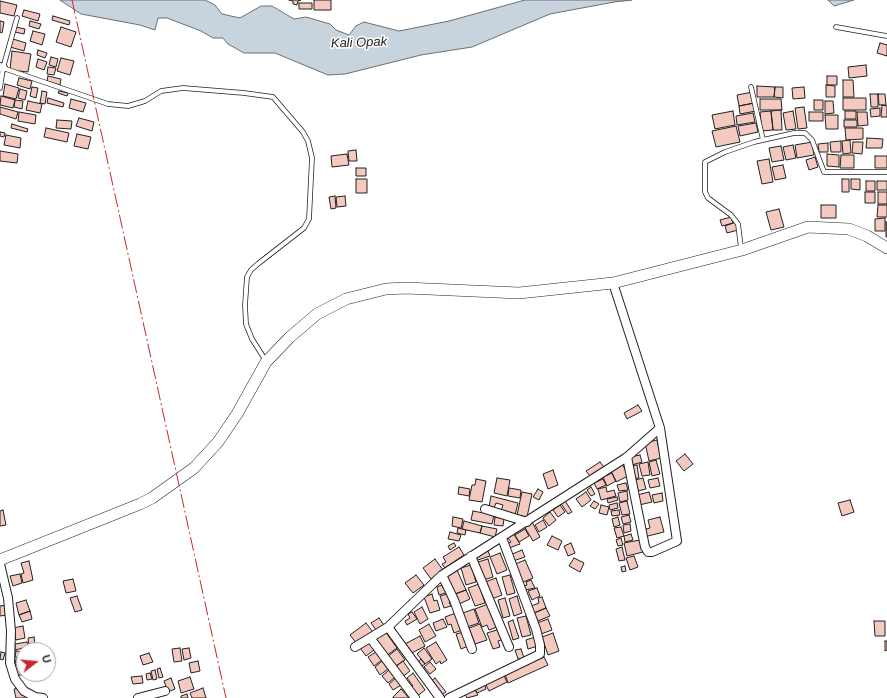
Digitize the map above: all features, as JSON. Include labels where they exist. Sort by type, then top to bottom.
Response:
[{"type":"street","points":[[0,560],[133,508],[152,498],[194,468],[218,442],[238,414],[266,362],[290,337],[317,314],[336,303],[364,294],[406,288],[519,293],[613,283],[742,250],[808,227],[850,229],[867,236],[887,248]]},
{"type":"street","points":[[613,283],[660,428],[677,541],[652,552],[648,552],[645,547],[627,457]]},
{"type":"street","points":[[356,647],[388,627],[442,575],[627,457],[660,428]]},
{"type":"street","points":[[485,509],[527,522]]},
{"type":"street","points":[[449,698],[540,654],[540,645],[536,629],[502,538]]},
{"type":"street","points":[[471,556],[509,647]]},
{"type":"street","points":[[0,564],[8,598],[11,631],[10,663],[16,679],[24,691],[35,697],[43,698]]},
{"type":"street","points":[[442,575],[454,600],[472,649]]},
{"type":"street","points":[[388,627],[440,698]]},
{"type":"street","points":[[371,639],[415,698]]},
{"type":"street","points":[[138,698],[165,691]]},
{"type":"lane","points":[[0,88],[2,68],[17,18]]},
{"type":"lane","points":[[836,27],[887,36]]},
{"type":"lane","points":[[2,68],[108,104],[128,106],[145,101],[161,91],[183,88],[273,97],[303,132],[308,141],[312,158],[309,218],[304,228],[259,263],[251,270],[247,277],[245,310],[246,324],[252,339],[266,362]]},
{"type":"lane","points":[[751,87],[763,140]]},
{"type":"lane","points":[[742,250],[738,224],[731,214],[708,198],[705,192],[705,162],[725,152],[763,140],[794,133],[804,133],[813,143],[824,172],[887,172]]},
{"type":"water","name":"Kali Opak","points":[[60,0],[205,0],[215,5],[222,14],[240,18],[261,6],[272,6],[294,19],[306,17],[330,24],[336,30],[349,35],[356,26],[364,22],[399,31],[449,21],[525,0],[632,0],[550,14],[472,47],[421,55],[345,74],[328,75],[275,53],[244,53],[228,44],[223,38],[213,38],[201,31],[167,18],[158,18],[155,30],[140,25],[81,14]]},
{"type":"water","points":[[828,0],[854,0],[834,6]]},
{"type":"building","points":[[289,0],[301,0],[298,1],[297,5],[293,4],[293,1]]},
{"type":"building","points":[[314,0],[331,0],[331,10],[314,10]]},
{"type":"building","points":[[0,1],[17,5],[14,16],[0,13]]},
{"type":"building","points":[[299,3],[312,3],[312,9],[299,9]]},
{"type":"building","points":[[24,10],[40,14],[38,21],[22,16]]},
{"type":"building","points":[[53,16],[70,21],[69,25],[52,20]]},
{"type":"building","points":[[0,21],[4,22],[2,33],[0,32]]},
{"type":"building","points":[[30,21],[41,24],[39,29],[29,26]]},
{"type":"building","points":[[16,27],[25,29],[24,34],[15,32]]},
{"type":"building","points":[[61,27],[76,32],[71,47],[56,42]]},
{"type":"building","points":[[33,31],[45,34],[42,45],[30,41]]},
{"type":"building","points":[[13,39],[26,43],[24,51],[10,47]]},
{"type":"building","points":[[880,43],[887,45],[887,56],[877,53]]},
{"type":"building","points":[[38,50],[47,53],[45,58],[37,55]]},
{"type":"building","points":[[12,51],[31,54],[28,72],[10,70]]},
{"type":"building","points":[[51,57],[58,59],[56,67],[49,65]]},
{"type":"building","points":[[61,58],[74,61],[70,75],[57,71]]},
{"type":"building","points":[[38,59],[47,62],[44,70],[36,67]]},
{"type":"building","points":[[866,65],[867,76],[849,78],[848,67]]},
{"type":"building","points":[[48,67],[56,68],[54,75],[47,74]]},
{"type":"building","points":[[48,76],[61,79],[60,85],[47,81]]},
{"type":"building","points":[[827,76],[837,76],[837,85],[827,85]]},
{"type":"building","points":[[19,78],[32,81],[30,89],[17,85]]},
{"type":"building","points":[[843,80],[853,80],[854,97],[843,97]]},
{"type":"building","points":[[5,84],[19,88],[16,99],[3,96]]},
{"type":"building","points":[[826,85],[835,86],[835,97],[826,97]]},
{"type":"building","points":[[757,86],[775,87],[774,97],[757,97]]},
{"type":"building","points":[[32,87],[38,88],[36,98],[30,96]]},
{"type":"building","points":[[775,87],[783,87],[783,98],[774,97]]},
{"type":"building","points":[[804,87],[805,98],[793,99],[792,88]]},
{"type":"building","points":[[20,89],[27,91],[25,100],[18,98]]},
{"type":"building","points":[[42,91],[47,92],[45,104],[40,103]]},
{"type":"building","points":[[59,91],[68,93],[67,96],[58,93]]},
{"type":"building","points":[[753,92],[754,103],[739,106],[737,95]]},
{"type":"building","points":[[870,94],[878,94],[878,107],[871,107]]},
{"type":"building","points":[[878,94],[885,94],[886,105],[879,105]]},
{"type":"building","points":[[1,96],[15,100],[13,108],[0,105]]},
{"type":"building","points":[[48,98],[64,103],[63,107],[47,103]]},
{"type":"building","points":[[843,98],[866,98],[866,110],[843,110]]},
{"type":"building","points":[[71,99],[86,103],[83,112],[69,108]]},
{"type":"building","points":[[760,99],[781,99],[782,110],[760,110]]},
{"type":"building","points":[[15,100],[23,101],[22,109],[14,107]]},
{"type":"building","points":[[814,100],[823,100],[823,110],[814,110]]},
{"type":"building","points":[[28,101],[42,104],[40,113],[26,110]]},
{"type":"building","points":[[825,101],[833,101],[834,113],[825,114]]},
{"type":"building","points":[[754,103],[756,111],[740,114],[739,106]]},
{"type":"building","points":[[882,105],[887,106],[887,117],[881,117]]},
{"type":"building","points":[[0,107],[18,112],[16,119],[0,114]]},
{"type":"building","points":[[804,107],[807,128],[798,129],[795,108]]},
{"type":"building","points":[[880,108],[880,116],[871,117],[870,109]]},
{"type":"building","points":[[781,110],[782,130],[773,130],[771,111]]},
{"type":"building","points":[[733,111],[735,125],[715,129],[712,115]]},
{"type":"building","points":[[771,111],[773,130],[762,131],[760,112]]},
{"type":"building","points":[[793,111],[796,129],[786,130],[783,113]]},
{"type":"building","points":[[845,111],[856,111],[856,119],[845,119]]},
{"type":"building","points":[[19,112],[36,115],[35,124],[18,121]]},
{"type":"building","points":[[809,112],[823,112],[823,121],[809,121]]},
{"type":"building","points":[[857,112],[867,112],[868,125],[858,126]]},
{"type":"building","points":[[753,113],[755,122],[737,125],[736,116]]},
{"type":"building","points":[[825,115],[838,115],[838,129],[826,129]]},
{"type":"building","points":[[79,118],[94,122],[92,131],[76,126]]},
{"type":"building","points":[[57,120],[72,121],[71,129],[56,128]]},
{"type":"building","points":[[844,120],[857,120],[857,127],[844,127]]},
{"type":"building","points":[[756,123],[758,132],[740,136],[738,126]]},
{"type":"building","points":[[12,124],[28,129],[27,132],[11,128]]},
{"type":"building","points":[[736,126],[740,142],[716,147],[712,131]]},
{"type":"building","points":[[46,128],[69,133],[67,142],[44,137]]},
{"type":"building","points":[[845,128],[863,128],[863,139],[846,140]]},
{"type":"building","points":[[0,132],[5,133],[4,137],[0,136]]},
{"type":"building","points":[[77,134],[91,137],[88,149],[74,146]]},
{"type":"building","points":[[6,135],[21,138],[20,148],[4,145]]},
{"type":"building","points":[[867,138],[883,139],[882,148],[866,148]]},
{"type":"building","points":[[850,140],[851,153],[843,154],[842,141]]},
{"type":"building","points":[[841,141],[841,152],[831,152],[830,142]]},
{"type":"building","points":[[812,142],[814,155],[797,158],[795,145]]},
{"type":"building","points":[[853,142],[863,142],[862,154],[852,153]]},
{"type":"building","points":[[828,143],[828,152],[819,152],[818,144]]},
{"type":"building","points":[[793,145],[796,158],[786,160],[783,147]]},
{"type":"building","points":[[781,146],[784,160],[772,162],[769,148]]},
{"type":"building","points":[[356,150],[357,161],[349,161],[348,151]]},
{"type":"building","points":[[0,151],[18,154],[17,163],[0,161]]},
{"type":"building","points":[[347,154],[349,165],[332,167],[331,156]]},
{"type":"building","points":[[827,154],[839,155],[839,167],[827,166]]},
{"type":"building","points":[[841,155],[854,155],[854,168],[840,168]]},
{"type":"building","points":[[875,156],[887,156],[887,168],[875,168]]},
{"type":"building","points":[[815,157],[818,167],[809,170],[806,160]]},
{"type":"building","points":[[769,159],[773,182],[762,184],[757,161]]},
{"type":"building","points":[[783,165],[786,178],[775,180],[772,167]]},
{"type":"building","points":[[356,168],[366,168],[366,176],[356,176]]},
{"type":"building","points":[[356,179],[367,179],[367,193],[356,193]]},
{"type":"building","points":[[842,179],[849,179],[849,192],[842,192]]},
{"type":"building","points":[[851,179],[860,179],[860,190],[851,189]]},
{"type":"building","points":[[866,181],[875,181],[875,191],[866,191]]},
{"type":"building","points":[[877,181],[887,181],[887,190],[877,190]]},
{"type":"building","points":[[865,192],[875,192],[875,203],[865,203]]},
{"type":"building","points":[[878,192],[887,192],[887,204],[878,204]]},
{"type":"building","points":[[335,196],[336,208],[331,209],[329,197]]},
{"type":"building","points":[[345,196],[346,206],[337,207],[336,197]]},
{"type":"building","points":[[821,205],[836,205],[836,218],[821,218]]},
{"type":"building","points":[[878,205],[887,205],[887,217],[877,217]]},
{"type":"building","points":[[779,209],[784,227],[771,230],[766,212]]},
{"type":"building","points":[[731,217],[733,223],[722,226],[720,220]]},
{"type":"building","points":[[885,218],[885,231],[875,231],[875,219]]},
{"type":"building","points":[[736,222],[738,230],[727,233],[725,226]]},
{"type":"building","points":[[887,222],[887,237],[886,237]]},
{"type":"building","points":[[638,405],[642,411],[627,419],[624,413]]},
{"type":"building","points":[[657,440],[661,458],[649,461],[645,443]]},
{"type":"building","points":[[685,454],[693,464],[684,471],[676,461]]},
{"type":"building","points":[[640,455],[642,462],[632,465],[630,457]]},
{"type":"building","points":[[656,460],[660,474],[652,476],[649,462]]},
{"type":"building","points":[[600,462],[604,467],[590,476],[586,471]]},
{"type":"building","points":[[648,462],[650,475],[642,476],[639,464]]},
{"type":"building","points":[[622,463],[628,476],[616,482],[610,469]]},
{"type":"building","points":[[637,465],[639,478],[633,479],[630,466]]},
{"type":"building","points":[[553,470],[558,485],[548,489],[543,474]]},
{"type":"building","points":[[612,473],[616,481],[607,486],[603,477]]},
{"type":"building","points":[[497,478],[510,480],[507,496],[494,493]]},
{"type":"building","points":[[643,478],[646,489],[638,491],[635,480]]},
{"type":"building","points":[[658,478],[660,486],[650,488],[648,480]]},
{"type":"building","points":[[476,479],[486,481],[482,502],[469,500],[472,485],[475,485]]},
{"type":"building","points":[[603,479],[606,485],[597,489],[594,483]]},
{"type":"building","points":[[626,483],[628,490],[619,491],[617,485]]},
{"type":"building","points":[[459,487],[470,489],[469,496],[458,494]]},
{"type":"building","points":[[591,487],[595,494],[591,496],[587,490]]},
{"type":"building","points":[[606,487],[607,492],[614,490],[616,496],[601,500],[598,489]]},
{"type":"building","points":[[509,488],[521,490],[520,498],[508,496]]},
{"type":"building","points":[[538,489],[543,492],[539,500],[533,497]]},
{"type":"building","points":[[627,491],[628,500],[620,502],[618,493]]},
{"type":"building","points":[[522,492],[532,494],[527,517],[517,515]]},
{"type":"building","points":[[586,492],[591,500],[582,507],[576,499]]},
{"type":"building","points":[[649,492],[652,502],[639,505],[637,495]]},
{"type":"building","points":[[662,493],[663,501],[654,503],[652,495]]},
{"type":"building","points":[[491,496],[518,503],[515,515],[501,511],[503,505],[496,503],[494,508],[489,507]]},
{"type":"building","points":[[617,497],[618,500],[608,503],[607,499]]},
{"type":"building","points":[[564,499],[572,512],[568,514],[560,502]]},
{"type":"building","points":[[850,500],[854,512],[842,516],[838,503]]},
{"type":"building","points":[[594,501],[599,504],[595,509],[590,506]]},
{"type":"building","points":[[627,501],[630,514],[622,515],[619,503]]},
{"type":"building","points":[[617,503],[618,508],[610,510],[609,505]]},
{"type":"building","points":[[560,505],[565,512],[558,517],[553,510]]},
{"type":"building","points":[[601,505],[609,507],[607,515],[599,513]]},
{"type":"building","points":[[3,510],[6,525],[0,526],[0,511]]},
{"type":"building","points":[[619,510],[620,515],[612,516],[611,511]]},
{"type":"building","points":[[473,511],[494,515],[492,524],[471,520]]},
{"type":"building","points":[[550,512],[556,520],[549,526],[543,518]]},
{"type":"building","points":[[629,515],[631,522],[623,524],[621,517]]},
{"type":"building","points":[[453,517],[463,519],[461,528],[452,526]]},
{"type":"building","points":[[495,517],[504,519],[503,526],[494,525]]},
{"type":"building","points":[[618,517],[620,525],[614,527],[612,519]]},
{"type":"building","points":[[660,517],[664,532],[644,537],[642,530],[650,528],[648,520]]},
{"type":"building","points":[[543,520],[547,527],[539,532],[535,525]]},
{"type":"building","points":[[464,521],[482,526],[480,533],[462,529]]},
{"type":"building","points":[[532,522],[540,537],[533,541],[524,526]]},
{"type":"building","points":[[630,524],[631,531],[624,533],[623,525]]},
{"type":"building","points":[[482,526],[497,529],[495,537],[480,533]]},
{"type":"building","points":[[621,527],[624,536],[617,538],[614,528]]},
{"type":"building","points":[[458,528],[466,530],[465,535],[457,533]]},
{"type":"building","points":[[525,529],[529,536],[519,542],[515,535]]},
{"type":"building","points":[[450,532],[461,535],[459,541],[448,539]]},
{"type":"building","points":[[513,533],[520,544],[509,548],[507,544],[511,542],[507,537]]},
{"type":"building","points":[[631,534],[633,540],[625,542],[624,536]]},
{"type":"building","points":[[552,536],[562,541],[558,550],[547,545]]},
{"type":"building","points":[[621,538],[623,545],[618,546],[616,540]]},
{"type":"building","points":[[640,540],[643,552],[627,556],[624,543]]},
{"type":"building","points":[[454,543],[456,546],[450,550],[448,546]]},
{"type":"building","points":[[571,543],[575,553],[568,556],[564,546]]},
{"type":"building","points":[[459,547],[464,555],[445,568],[442,564],[446,562],[443,557]]},
{"type":"building","points":[[622,547],[625,560],[619,561],[616,549]]},
{"type":"building","points":[[522,550],[525,557],[513,561],[510,555]]},
{"type":"building","points":[[488,551],[490,556],[475,561],[474,556]]},
{"type":"building","points":[[500,553],[507,570],[497,574],[490,557]]},
{"type":"building","points":[[634,556],[638,567],[630,570],[626,558]]},
{"type":"building","points":[[574,558],[584,563],[580,572],[569,566]]},
{"type":"building","points":[[435,559],[443,570],[431,579],[423,568]]},
{"type":"building","points":[[488,559],[493,577],[483,580],[478,562]]},
{"type":"building","points":[[525,560],[533,578],[521,583],[513,565]]},
{"type":"building","points":[[29,561],[33,580],[23,583],[21,574],[24,573],[21,563]]},
{"type":"building","points":[[471,565],[476,582],[466,585],[461,568]]},
{"type":"building","points":[[625,566],[626,571],[622,572],[621,567]]},
{"type":"building","points":[[457,570],[466,590],[455,594],[446,575]]},
{"type":"building","points":[[20,574],[22,583],[13,586],[10,576]]},
{"type":"building","points":[[416,575],[424,585],[413,593],[405,583]]},
{"type":"building","points":[[510,575],[515,593],[507,595],[502,577]]},
{"type":"building","points":[[496,578],[502,595],[492,599],[485,582]]},
{"type":"building","points":[[73,579],[76,591],[66,593],[63,581]]},
{"type":"building","points":[[531,580],[535,588],[525,590],[524,586],[527,585],[526,582]]},
{"type":"building","points":[[479,584],[485,603],[475,606],[468,588]]},
{"type":"building","points":[[442,585],[443,588],[447,587],[448,592],[439,595],[437,587]]},
{"type":"building","points":[[537,588],[540,596],[532,600],[528,591]]},
{"type":"building","points":[[466,590],[470,599],[459,604],[455,594]]},
{"type":"building","points":[[451,593],[453,601],[449,602],[451,606],[444,608],[440,596]]},
{"type":"building","points":[[432,594],[434,601],[437,600],[440,610],[430,613],[424,597]]},
{"type":"building","points":[[77,596],[82,610],[75,612],[70,598]]},
{"type":"building","points":[[517,596],[522,613],[514,616],[509,599]]},
{"type":"building","points":[[542,597],[546,608],[534,613],[531,606],[539,603],[538,598]]},
{"type":"building","points":[[505,598],[510,616],[503,618],[498,600]]},
{"type":"building","points":[[26,600],[30,611],[19,615],[16,603]]},
{"type":"building","points":[[488,604],[497,627],[489,630],[487,625],[482,627],[475,609]]},
{"type":"building","points":[[7,605],[8,615],[0,616],[0,606]]},
{"type":"building","points":[[422,607],[428,619],[420,624],[414,612]]},
{"type":"building","points":[[546,608],[550,616],[538,621],[534,613]]},
{"type":"building","points":[[474,609],[479,623],[467,627],[463,613]]},
{"type":"building","points":[[30,611],[32,619],[22,622],[19,615]]},
{"type":"building","points":[[412,612],[417,619],[407,625],[405,621],[410,618],[408,614]]},
{"type":"building","points":[[456,613],[462,630],[454,633],[451,624],[448,625],[445,617]]},
{"type":"building","points":[[526,616],[531,635],[522,637],[517,618]]},
{"type":"building","points":[[379,618],[384,625],[376,630],[371,623]]},
{"type":"building","points":[[443,619],[447,627],[436,631],[433,623]]},
{"type":"building","points":[[548,619],[552,630],[541,634],[537,623]]},
{"type":"building","points":[[513,620],[519,638],[513,640],[508,622]]},
{"type":"building","points":[[874,621],[885,621],[885,636],[875,636]]},
{"type":"building","points":[[366,623],[373,632],[357,644],[350,635]]},
{"type":"building","points":[[429,624],[436,636],[425,642],[419,630]]},
{"type":"building","points":[[480,624],[487,640],[475,644],[469,628]]},
{"type":"building","points":[[23,626],[25,638],[16,640],[13,628]]},
{"type":"building","points":[[500,629],[504,639],[498,641],[500,647],[493,649],[487,633]]},
{"type":"building","points":[[385,631],[397,648],[386,656],[374,639]]},
{"type":"building","points":[[464,632],[468,646],[461,649],[456,634]]},
{"type":"building","points":[[553,633],[559,651],[548,655],[542,637]]},
{"type":"building","points":[[420,636],[425,646],[408,655],[403,645]]},
{"type":"building","points":[[34,637],[35,642],[28,642],[28,638]]},
{"type":"building","points":[[535,637],[538,646],[528,649],[526,640]]},
{"type":"building","points":[[885,641],[887,641],[887,650],[885,651]]},
{"type":"building","points":[[369,642],[374,650],[366,656],[360,648]]},
{"type":"building","points":[[436,642],[447,660],[441,664],[440,661],[436,664],[426,648]]},
{"type":"building","points":[[180,648],[182,661],[174,662],[172,649]]},
{"type":"building","points":[[189,648],[191,658],[184,660],[182,649]]},
{"type":"building","points":[[424,648],[432,659],[425,664],[417,654]]},
{"type":"building","points":[[397,649],[405,660],[394,667],[387,657]]},
{"type":"building","points":[[521,649],[524,658],[518,659],[515,650]]},
{"type":"building","points":[[1,652],[5,653],[3,660],[0,659]]},
{"type":"building","points":[[376,652],[382,660],[374,666],[368,657]]},
{"type":"building","points":[[149,653],[153,662],[143,665],[140,656]]},
{"type":"building","points":[[544,657],[548,665],[508,683],[505,674]]},
{"type":"building","points":[[421,659],[425,664],[419,668],[416,664]]},
{"type":"building","points":[[198,661],[200,671],[191,673],[189,663]]},
{"type":"building","points":[[382,661],[388,669],[380,675],[375,667]]},
{"type":"building","points":[[403,661],[410,671],[401,678],[394,668]]},
{"type":"building","points":[[430,662],[436,669],[430,674],[424,667]]},
{"type":"building","points":[[14,665],[16,665],[15,675]]},
{"type":"building","points":[[160,668],[163,677],[159,678],[157,669]]},
{"type":"building","points":[[155,670],[157,679],[153,680],[151,671]]},
{"type":"building","points":[[389,670],[395,677],[388,683],[382,676]]},
{"type":"building","points":[[150,673],[152,679],[147,680],[146,674]]},
{"type":"building","points":[[413,673],[425,690],[416,697],[409,689],[413,686],[407,678]]},
{"type":"building","points":[[503,674],[507,682],[489,691],[485,683]]},
{"type":"building","points":[[142,676],[143,683],[133,684],[131,677]]},
{"type":"building","points":[[190,677],[194,689],[181,693],[178,681]]},
{"type":"building","points":[[171,678],[175,689],[168,692],[164,681]]},
{"type":"building","points":[[396,678],[401,685],[393,690],[389,684]]},
{"type":"building","points":[[435,678],[446,692],[440,696],[430,682]]},
{"type":"building","points":[[484,683],[486,689],[477,693],[474,687]]},
{"type":"building","points":[[20,688],[21,695],[29,694],[30,698],[16,698],[14,689]]},
{"type":"building","points":[[203,688],[206,698],[192,698],[190,693]]},
{"type":"building","points":[[474,688],[478,695],[467,698],[464,693]]},
{"type":"building","points":[[401,689],[409,698],[393,698],[393,697]]},
{"type":"building","points":[[187,694],[188,698],[181,698],[181,696]]},
{"type":"power","points":[[72,0],[226,698]]}]
